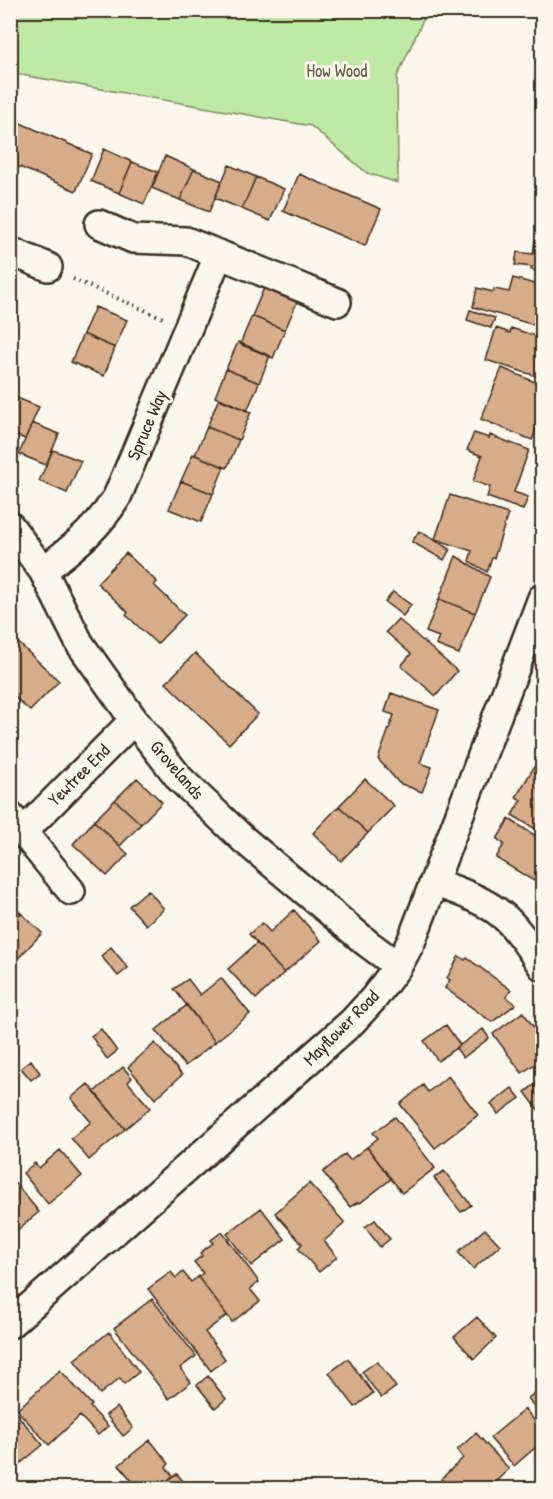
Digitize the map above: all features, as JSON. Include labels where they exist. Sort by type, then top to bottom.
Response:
[{"type":"street","points":[[99,224],[133,239],[186,241],[337,302]]},
{"type":"street","points":[[10,251],[48,267]]},
{"type":"street","name":"Spruce Way","points":[[42,571],[90,534],[117,497],[219,254]]},
{"type":"street","name":"Grovelands","points":[[10,526],[42,571],[80,644],[134,720],[180,779],[243,839],[367,943],[399,966]]},
{"type":"street","name":"Mayflower Road","points":[[10,1324],[352,1022],[399,966],[435,883],[543,598]]},
{"type":"street","name":"Yewtree End","points":[[71,891],[17,823],[134,720]]},
{"type":"street","points":[[435,883],[478,901],[503,915],[543,966]]},
{"type":"path","points":[[48,267],[188,328]]},
{"type":"green space","name":"How Wood","points":[[10,11],[427,11],[397,77],[398,183],[367,173],[311,126],[11,73]]},
{"type":"building","points":[[11,119],[92,154],[76,191],[10,163]]},
{"type":"building","points":[[104,149],[132,162],[119,193],[91,181]]},
{"type":"building","points":[[165,156],[194,169],[180,200],[152,188]]},
{"type":"building","points":[[132,162],[158,172],[144,204],[119,193]]},
{"type":"building","points":[[229,165],[256,177],[242,209],[215,198]]},
{"type":"building","points":[[194,169],[222,181],[209,212],[180,200]]},
{"type":"building","points":[[299,174],[381,209],[365,246],[283,211]]},
{"type":"building","points":[[256,177],[284,189],[270,221],[242,209]]},
{"type":"building","points":[[535,240],[542,241],[542,272],[531,270],[532,267],[515,265],[517,252],[533,254]]},
{"type":"building","points":[[513,278],[542,286],[542,318],[536,317],[534,325],[473,307],[477,288],[493,292],[494,289],[509,292]]},
{"type":"building","points":[[264,288],[297,302],[285,330],[252,316]]},
{"type":"building","points":[[95,307],[127,320],[115,348],[83,334]]},
{"type":"building","points":[[470,310],[495,318],[491,328],[467,320]]},
{"type":"building","points":[[252,316],[285,330],[273,358],[240,344]]},
{"type":"building","points":[[496,328],[510,333],[511,328],[542,338],[542,378],[486,360]]},
{"type":"building","points":[[83,334],[115,348],[104,376],[71,362]]},
{"type":"building","points":[[238,342],[270,356],[259,383],[226,369]]},
{"type":"building","points":[[502,368],[542,385],[542,414],[532,440],[481,419]]},
{"type":"building","points":[[226,369],[259,383],[247,411],[215,397]]},
{"type":"building","points":[[10,395],[39,407],[25,439],[10,433]]},
{"type":"building","points":[[219,398],[251,412],[239,440],[207,427]]},
{"type":"building","points":[[32,423],[59,434],[46,465],[19,454]]},
{"type":"building","points":[[207,427],[239,440],[227,468],[195,455]]},
{"type":"building","points":[[474,433],[489,438],[490,435],[529,450],[514,492],[528,497],[523,510],[487,497],[490,487],[473,481],[482,456],[467,450]]},
{"type":"building","points":[[53,450],[81,461],[67,493],[39,481]]},
{"type":"building","points":[[193,454],[224,467],[213,494],[181,481]]},
{"type":"building","points":[[181,481],[213,494],[201,522],[169,509]]},
{"type":"building","points":[[450,495],[508,514],[494,558],[487,572],[469,561],[472,551],[435,539]]},
{"type":"building","points":[[419,531],[450,549],[444,560],[412,542]]},
{"type":"building","points":[[126,553],[157,582],[154,585],[185,615],[157,644],[97,583]]},
{"type":"building","points":[[456,556],[490,577],[475,613],[439,599]]},
{"type":"building","points":[[393,592],[411,605],[403,616],[385,602]]},
{"type":"building","points":[[439,599],[475,613],[459,654],[436,645],[439,637],[426,632]]},
{"type":"building","points":[[398,619],[457,671],[436,696],[401,666],[411,654],[386,632]]},
{"type":"building","points":[[10,635],[59,681],[30,711],[10,693]]},
{"type":"building","points":[[195,653],[258,714],[229,744],[166,683]]},
{"type":"building","points":[[391,693],[439,710],[420,763],[432,767],[422,792],[399,783],[378,759],[394,715],[385,712]]},
{"type":"building","points":[[534,767],[542,772],[542,833],[512,815],[521,800],[516,797]]},
{"type":"building","points":[[137,778],[162,802],[141,824],[115,800]]},
{"type":"building","points":[[365,779],[394,806],[368,833],[339,806]]},
{"type":"building","points":[[115,800],[141,824],[120,846],[94,821]]},
{"type":"building","points":[[339,806],[368,833],[341,861],[313,833]]},
{"type":"building","points":[[509,819],[542,840],[542,868],[534,881],[496,858],[504,844],[497,839]]},
{"type":"building","points":[[94,821],[128,854],[107,876],[73,844]]},
{"type":"building","points":[[148,890],[164,909],[146,925],[129,906]]},
{"type":"building","points":[[10,903],[21,913],[10,924]]},
{"type":"building","points":[[294,910],[321,941],[284,973],[249,934],[262,923],[270,932]]},
{"type":"building","points":[[21,913],[42,933],[10,967],[10,924]]},
{"type":"building","points":[[257,943],[284,973],[256,999],[228,969]]},
{"type":"building","points":[[111,947],[128,968],[118,976],[101,956]]},
{"type":"building","points":[[459,956],[465,960],[467,958],[511,990],[506,997],[516,1004],[492,1022],[445,988],[450,980],[447,978]]},
{"type":"building","points":[[221,978],[250,1014],[215,1042],[174,989],[188,979],[200,995]]},
{"type":"building","points":[[187,1005],[215,1042],[185,1066],[156,1030]]},
{"type":"building","points":[[523,1012],[542,1039],[542,1059],[522,1073],[493,1034]]},
{"type":"building","points":[[446,1025],[460,1045],[438,1061],[424,1041]]},
{"type":"building","points":[[101,1029],[117,1051],[107,1059],[91,1036]]},
{"type":"building","points":[[483,1029],[489,1038],[463,1058],[456,1048]]},
{"type":"building","points":[[155,1043],[182,1075],[155,1099],[128,1067]]},
{"type":"building","points":[[31,1060],[40,1073],[31,1080],[21,1068]]},
{"type":"building","points":[[123,1067],[132,1078],[128,1082],[150,1108],[125,1129],[94,1092]]},
{"type":"building","points":[[448,1076],[478,1115],[435,1148],[400,1104],[423,1085],[428,1092]]},
{"type":"building","points":[[542,1079],[542,1115],[525,1092]]},
{"type":"building","points":[[88,1084],[125,1129],[89,1160],[71,1138],[91,1122],[71,1098]]},
{"type":"building","points":[[512,1088],[520,1098],[498,1114],[491,1104]]},
{"type":"building","points":[[395,1117],[435,1168],[402,1193],[367,1147],[378,1138],[373,1133]]},
{"type":"building","points":[[367,1147],[391,1179],[360,1203],[350,1207],[323,1172],[345,1154],[350,1160]]},
{"type":"building","points":[[60,1150],[82,1176],[48,1204],[23,1173],[35,1163],[39,1168]]},
{"type":"building","points":[[444,1171],[471,1205],[461,1212],[434,1178]]},
{"type":"building","points":[[10,1177],[39,1212],[10,1236]]},
{"type":"building","points":[[309,1183],[345,1223],[324,1241],[337,1257],[319,1272],[298,1248],[302,1244],[275,1213]]},
{"type":"building","points":[[261,1208],[285,1239],[251,1266],[227,1234]]},
{"type":"building","points":[[375,1220],[390,1239],[380,1247],[365,1227]]},
{"type":"building","points":[[485,1229],[500,1245],[473,1269],[458,1252]]},
{"type":"building","points":[[222,1232],[259,1282],[250,1289],[260,1301],[232,1322],[198,1277],[203,1273],[194,1262],[202,1256],[200,1253],[213,1243],[211,1240]]},
{"type":"building","points":[[171,1272],[176,1278],[183,1272],[191,1282],[198,1277],[227,1315],[205,1332],[225,1359],[211,1371],[148,1289]]},
{"type":"building","points":[[152,1299],[196,1356],[180,1368],[191,1382],[169,1399],[114,1328]]},
{"type":"building","points":[[477,1317],[496,1338],[474,1359],[454,1337]]},
{"type":"building","points":[[109,1332],[139,1372],[124,1384],[120,1378],[100,1394],[74,1360]]},
{"type":"building","points":[[348,1359],[373,1393],[355,1407],[329,1373]]},
{"type":"building","points":[[377,1361],[396,1387],[381,1398],[362,1372]]},
{"type":"building","points":[[60,1370],[108,1426],[98,1435],[80,1416],[49,1445],[17,1410]]},
{"type":"building","points":[[208,1376],[226,1399],[215,1408],[197,1385]]},
{"type":"building","points":[[542,1388],[542,1418],[528,1398]]},
{"type":"building","points":[[117,1407],[133,1428],[123,1436],[106,1415]]},
{"type":"building","points":[[525,1409],[542,1430],[542,1452],[537,1446],[514,1466],[490,1438]]},
{"type":"building","points":[[14,1411],[43,1445],[10,1472],[10,1415]]},
{"type":"building","points":[[476,1433],[509,1469],[493,1484],[497,1488],[449,1488],[441,1479],[463,1458],[457,1450]]},
{"type":"building","points":[[150,1440],[169,1464],[166,1467],[173,1476],[158,1488],[147,1488],[144,1484],[138,1488],[119,1465]]},
{"type":"building","points":[[177,1474],[189,1488],[158,1488],[173,1476]]}]
